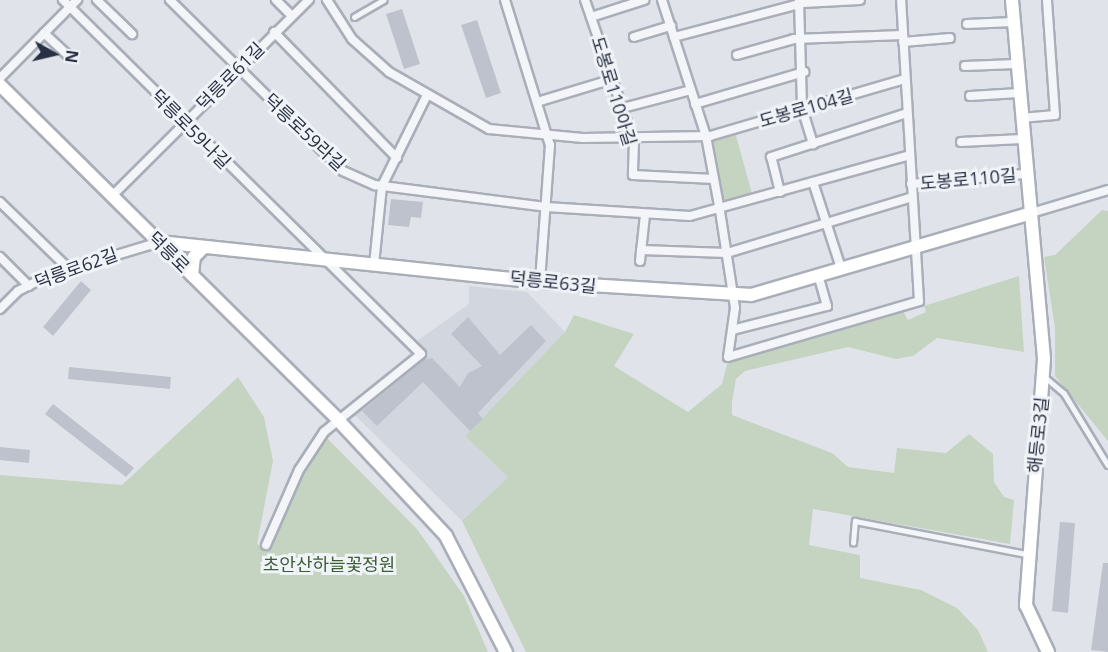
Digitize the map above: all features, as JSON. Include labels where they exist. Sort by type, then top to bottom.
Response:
[{"type":"street","name":"덕릉로59나길","points":[[63,0],[319,258]]},
{"type":"street","points":[[0,78],[77,0]]},
{"type":"street","points":[[97,0],[132,34]]},
{"type":"street","name":"덕릉로59라길","points":[[170,0],[343,171],[382,186],[546,207]]},
{"type":"street","points":[[276,0],[291,15]]},
{"type":"street","name":"덕릉로61길","points":[[112,196],[291,15],[309,0]]},
{"type":"street","name":"도봉로104길","points":[[327,0],[352,39],[426,98],[489,129],[547,135],[629,138],[706,136],[905,79]]},
{"type":"street","points":[[505,0],[547,135],[546,207],[540,282]]},
{"type":"street","name":"도봉로110아길","points":[[585,0],[629,138],[634,142],[633,175],[714,179]]},
{"type":"street","points":[[591,17],[644,0]]},
{"type":"street","points":[[662,0],[706,136],[720,211],[732,295],[732,330],[728,357],[919,302],[901,0]]},
{"type":"street","points":[[674,37],[799,2],[860,0]]},
{"type":"street","name":"도봉로110길","points":[[1012,0],[1028,214]]},
{"type":"street","points":[[1021,118],[1055,115],[1047,0]]},
{"type":"street","points":[[799,2],[804,72],[802,108],[813,144]]},
{"type":"street","points":[[967,24],[1013,22]]},
{"type":"street","points":[[634,38],[671,26]]},
{"type":"street","name":"덕릉로61길","points":[[274,32],[397,158]]},
{"type":"street","points":[[44,33],[70,57]]},
{"type":"street","points":[[737,55],[801,39],[950,38]]},
{"type":"street","points":[[965,66],[1016,64]]},
{"type":"street","name":"도봉로104길","points":[[695,104],[804,72]]},
{"type":"street","points":[[537,102],[610,80]]},
{"type":"street","name":"덕릉로","points":[[0,85],[338,420],[446,536],[506,652]]},
{"type":"street","points":[[619,109],[691,90]]},
{"type":"street","points":[[970,96],[1019,93]]},
{"type":"street","points":[[374,265],[382,186],[426,98]]},
{"type":"street","points":[[780,192],[771,157],[907,113]]},
{"type":"street","name":"도봉로110길","points":[[961,142],[1022,139]]},
{"type":"street","points":[[546,207],[645,215],[720,211],[910,155]]},
{"type":"street","name":"도봉로110길","points":[[911,184],[1024,174]]},
{"type":"street","points":[[813,182],[841,268]]},
{"type":"street","points":[[1028,214],[1108,190]]},
{"type":"street","points":[[641,250],[727,253],[912,197]]},
{"type":"street","points":[[0,202],[69,269]]},
{"type":"street","name":"덕릉로63길","points":[[159,243],[540,282],[732,295],[818,275],[1028,214]]},
{"type":"street","name":"해등로3길","points":[[1028,214],[1043,376],[1026,554],[1026,605],[1048,652]]},
{"type":"street","points":[[640,261],[645,215]]},
{"type":"street","name":"덕릉로62길","points":[[0,309],[29,286],[69,269],[159,243]]},
{"type":"street","points":[[192,275],[194,257],[204,247]]},
{"type":"street","points":[[0,258],[29,286]]},
{"type":"street","points":[[266,545],[299,470],[338,420],[421,354],[319,258]]},
{"type":"street","points":[[732,330],[827,306],[818,275]]},
{"type":"lane","points":[[354,17],[384,0]]},
{"type":"lane","points":[[1043,376],[1064,393],[1108,465]]},
{"type":"lane","points":[[853,543],[855,521],[1026,554]]},
{"type":"shaded area","points":[[469,286],[527,292],[565,332],[465,436],[508,477],[462,521],[353,413],[427,354],[417,341],[469,304]]},
{"type":"green space","points":[[735,132],[753,197],[725,206],[710,140]]},
{"type":"green space","points":[[1102,210],[1108,211],[1108,441],[1055,376],[1055,328],[1044,257],[1055,255]]},
{"type":"green space","points":[[1019,276],[1024,352],[937,338],[913,356],[896,359],[848,347],[745,371],[736,379],[732,402],[732,415],[832,453],[848,467],[894,473],[897,448],[946,453],[969,434],[993,454],[994,482],[1004,497],[1014,500],[1010,544],[813,509],[809,545],[860,555],[860,578],[921,590],[957,608],[978,630],[988,652],[526,652],[462,521],[508,477],[465,436],[565,332],[574,315],[634,334],[614,366],[688,412],[722,384],[728,361],[902,309],[908,320],[926,312],[924,306]]},
{"type":"green space","name":"초안산하늘꽃정원","points":[[238,377],[264,417],[273,461],[257,544],[270,550],[304,470],[327,438],[417,529],[464,596],[488,652],[0,652],[0,475],[122,485]]},
{"type":"building","points":[[402,9],[420,64],[404,69],[386,14]]},
{"type":"building","points":[[477,20],[501,93],[486,98],[461,25]]},
{"type":"building","points":[[391,199],[423,202],[421,218],[411,217],[409,227],[388,225]]},
{"type":"building","points":[[81,281],[91,290],[53,336],[43,327]]},
{"type":"building","points":[[468,317],[500,355],[531,325],[546,341],[478,413],[483,419],[470,431],[423,382],[377,426],[362,411],[424,360],[432,358],[460,387],[468,373],[482,366],[451,334]]},
{"type":"building","points":[[69,367],[171,377],[170,389],[68,379]]},
{"type":"building","points":[[53,404],[134,468],[126,477],[45,414]]},
{"type":"building","points":[[0,447],[30,450],[29,463],[0,460]]},
{"type":"building","points":[[1060,522],[1075,523],[1068,613],[1052,611]]},
{"type":"building","points":[[1103,563],[1108,563],[1108,652],[1091,650]]}]
